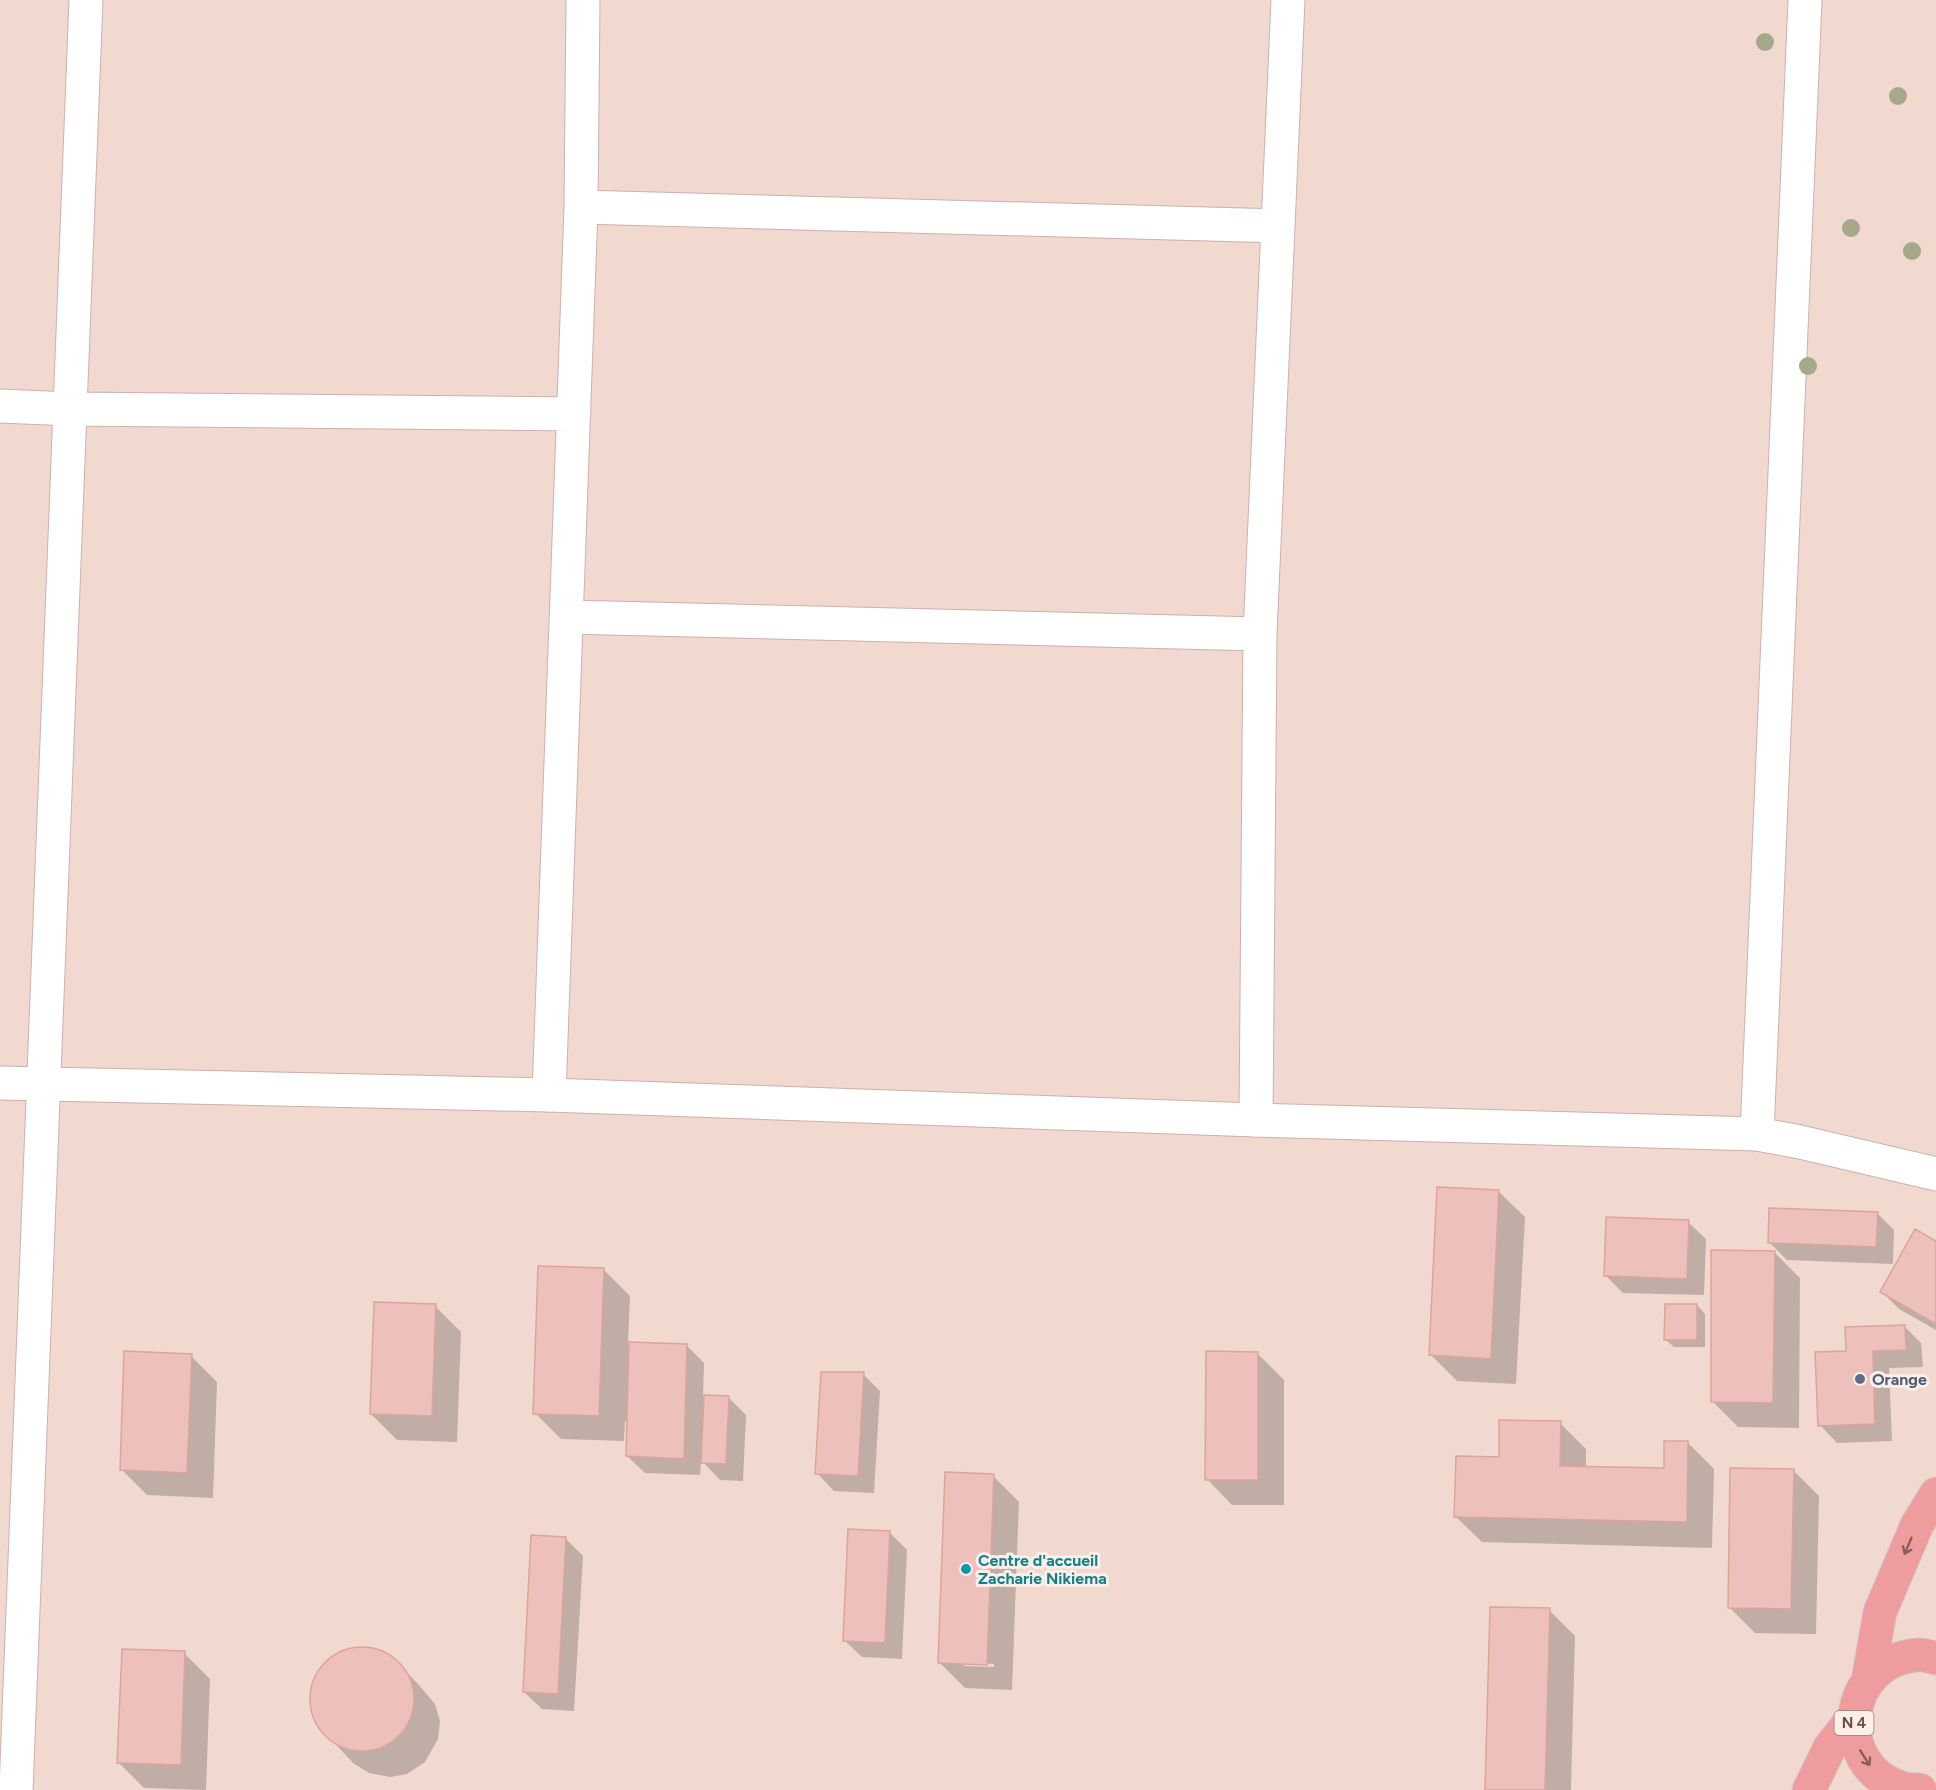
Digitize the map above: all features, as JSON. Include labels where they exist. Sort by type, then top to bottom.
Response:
[{"type":"highway","name":"N 4","points":[[1868,1680],[1880,1612],[1917,1525],[1936,1494]]},
{"type":"highway","name":"N 4","points":[[1920,1790],[1902,1788],[1881,1778],[1865,1762],[1856,1741],[1853,1718],[1860,1691],[1868,1680],[1891,1662],[1919,1654],[1936,1658]]},
{"type":"highway","name":"N 4","points":[[1809,1790],[1830,1747],[1853,1718]]},
{"type":"highway","points":[[1928,1790],[1936,1789]]},
{"type":"street","points":[[15,1790],[86,0]]},
{"type":"street","points":[[549,1095],[581,207],[583,0]]},
{"type":"street","points":[[1256,1120],[1260,634],[1288,0]]},
{"type":"street","points":[[1757,1134],[1805,0]]},
{"type":"street","points":[[581,207],[1278,226]]},
{"type":"street","points":[[0,406],[70,409],[574,414]]},
{"type":"street","points":[[567,617],[1260,634]]},
{"type":"street","points":[[0,1083],[549,1095],[1256,1120],[1757,1134],[1936,1173]]},
{"type":"shaded area","points":[[0,0],[1936,0],[1936,1790],[0,1790]]},
{"type":"building","points":[[1437,1187],[1499,1190],[1491,1359],[1429,1355]]},
{"type":"building","points":[[1769,1208],[1878,1212],[1876,1247],[1768,1243]]},
{"type":"building","points":[[1606,1217],[1689,1220],[1687,1279],[1604,1276]]},
{"type":"building","points":[[1915,1229],[1936,1241],[1936,1324],[1880,1292]]},
{"type":"building","points":[[1711,1250],[1775,1251],[1773,1403],[1711,1402]]},
{"type":"building","points":[[538,1266],[604,1268],[599,1416],[533,1414]]},
{"type":"building","points":[[374,1302],[436,1304],[432,1416],[370,1414]]},
{"type":"building","points":[[1665,1304],[1697,1304],[1697,1340],[1664,1340]]},
{"type":"building","points":[[1905,1325],[1906,1350],[1873,1351],[1875,1424],[1818,1426],[1815,1352],[1846,1351],[1845,1327]]},
{"type":"building","points":[[629,1342],[687,1344],[684,1459],[626,1456]]},
{"type":"building","points":[[124,1351],[192,1354],[187,1473],[120,1470]]},
{"type":"building","points":[[1206,1351],[1258,1352],[1258,1480],[1205,1480]]},
{"type":"building","points":[[821,1372],[864,1372],[858,1476],[815,1474]]},
{"type":"building","points":[[704,1395],[729,1396],[726,1464],[701,1463]]},
{"type":"building","points":[[1499,1420],[1561,1421],[1560,1466],[1664,1468],[1664,1441],[1688,1441],[1687,1522],[1454,1517],[1456,1456],[1499,1457]]},
{"type":"building","points":[[1730,1468],[1794,1469],[1791,1609],[1728,1608]]},
{"type":"building","name":"Centre d'accueil Zacharie Nikiema","points":[[945,1472],[994,1474],[987,1665],[938,1663]]},
{"type":"building","points":[[848,1529],[890,1531],[885,1643],[843,1641]]},
{"type":"building","points":[[531,1535],[566,1537],[558,1694],[523,1692]]},
{"type":"building","points":[[1490,1607],[1550,1608],[1545,1790],[1485,1790]]},
{"type":"building","points":[[362,1647],[382,1651],[399,1662],[410,1679],[414,1699],[410,1719],[399,1736],[382,1747],[362,1751],[342,1747],[325,1736],[314,1719],[310,1699],[314,1679],[325,1662],[342,1651]]},
{"type":"building","points":[[122,1649],[185,1651],[181,1765],[117,1763]]},
{"type":"place","name":"Orange","points":[[1860,1379]]},
{"type":"place","name":"Centre d'accueil Zacharie Nikiema","points":[[966,1569]]}]
